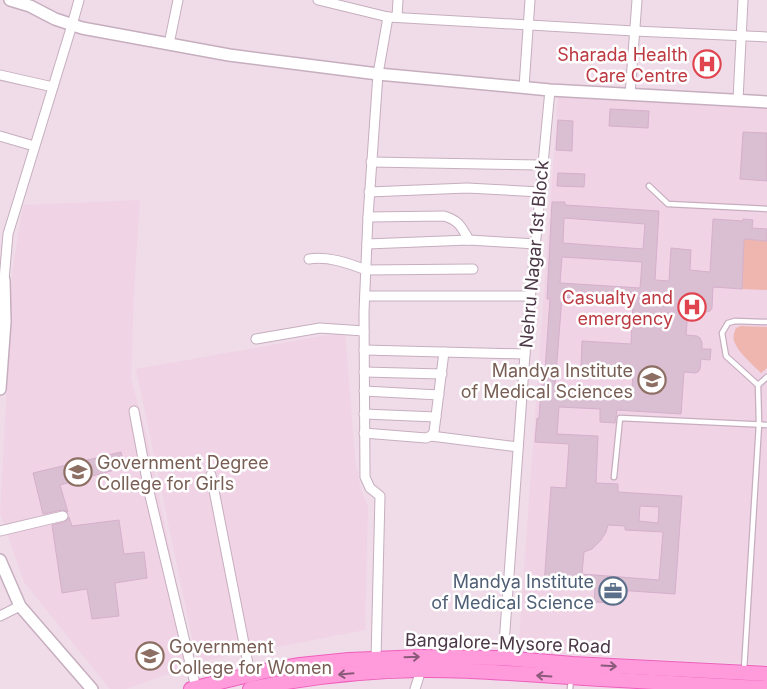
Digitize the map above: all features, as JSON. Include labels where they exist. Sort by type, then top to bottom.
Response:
[{"type":"main road","name":"Bangalore-Mysore Road","points":[[194,688],[250,674],[300,665],[422,657],[503,658],[571,677]]},
{"type":"main road","name":"Bangalore-Mysore Road","points":[[250,689],[327,676],[394,670],[571,677],[743,680],[767,674]]},
{"type":"main road","name":"Bangalore-Mysore Road","points":[[743,680],[767,688]]},
{"type":"street","points":[[10,0],[30,6],[55,19],[82,28],[229,56],[378,74],[550,90],[767,102]]},
{"type":"street","points":[[0,389],[4,233],[53,87],[78,0]]},
{"type":"street","points":[[169,44],[178,0]]},
{"type":"street","points":[[318,0],[393,17],[767,37]]},
{"type":"street","points":[[376,659],[380,496],[370,488],[366,477],[364,433],[365,296],[369,192],[378,74],[398,0]]},
{"type":"street","points":[[524,87],[530,0]]},
{"type":"street","points":[[630,95],[637,0]]},
{"type":"street","points":[[738,100],[743,0]]},
{"type":"street","points":[[0,75],[53,87]]},
{"type":"street","name":"Nehru Nagar 1st Block","points":[[503,658],[524,354],[550,90]]},
{"type":"street","points":[[0,136],[34,146]]},
{"type":"street","points":[[371,162],[543,165]]},
{"type":"street","points":[[369,192],[466,188],[540,192]]},
{"type":"street","points":[[368,217],[444,216],[460,223],[469,240]]},
{"type":"street","points":[[367,244],[469,240],[535,244]]},
{"type":"street","points":[[309,259],[319,257],[366,270],[473,268]]},
{"type":"street","points":[[365,296],[530,296]]},
{"type":"street","points":[[256,339],[320,328],[364,331]]},
{"type":"street","points":[[364,350],[524,354]]},
{"type":"street","points":[[431,436],[434,432],[444,352]]},
{"type":"street","points":[[364,372],[442,374]]},
{"type":"street","points":[[364,392],[439,395]]},
{"type":"street","points":[[134,411],[150,496],[194,688]]},
{"type":"street","points":[[364,414],[436,417]]},
{"type":"street","points":[[364,433],[426,438],[431,436],[518,446]]},
{"type":"street","points":[[211,475],[250,674]]},
{"type":"street","points":[[0,531],[63,516]]},
{"type":"street","points":[[0,560],[20,606],[92,689]]},
{"type":"street","points":[[0,616],[20,606]]},
{"type":"street","points":[[415,689],[421,670]]},
{"type":"lane","points":[[649,186],[668,204],[767,209]]},
{"type":"lane","points":[[743,680],[759,424],[758,385],[726,356],[722,333],[728,323],[735,321],[767,322]]},
{"type":"lane","points":[[758,385],[767,377]]},
{"type":"lane","points":[[614,477],[620,418],[767,425]]},
{"type":"shaded area","points":[[0,0],[767,0],[767,689],[0,689]]},
{"type":"shaded area","name":"Mandya Institute of Medical Sciences","points":[[558,96],[767,108],[767,665],[518,653]]},
{"type":"shaded area","name":"Government Degree College for Girls","points":[[140,200],[131,379],[147,437],[193,665],[126,689],[110,689],[24,582],[0,513],[12,273],[23,205]]},
{"type":"shaded area","points":[[744,239],[767,241],[767,290],[742,289]]},
{"type":"shaded area","points":[[741,326],[767,327],[767,368],[761,373],[743,355],[734,341],[736,328]]},
{"type":"shaded area","points":[[345,332],[355,458],[361,490],[368,506],[365,630],[197,662],[136,369]]},
{"type":"building","points":[[610,109],[649,111],[648,128],[609,126]]},
{"type":"building","points":[[558,120],[573,121],[572,151],[556,150]]},
{"type":"building","points":[[743,132],[767,133],[767,181],[740,179]]},
{"type":"building","points":[[558,173],[585,174],[584,187],[557,186]]},
{"type":"building","points":[[552,202],[565,202],[565,205],[659,211],[655,280],[669,281],[671,248],[691,250],[690,270],[710,272],[713,219],[753,220],[752,228],[767,229],[767,241],[744,239],[742,289],[713,287],[712,308],[710,311],[688,311],[686,335],[697,336],[702,343],[702,349],[711,349],[710,360],[701,359],[698,372],[684,372],[681,414],[617,410],[615,423],[600,422],[600,409],[559,407],[557,434],[598,436],[596,483],[618,484],[618,492],[682,496],[675,594],[617,590],[616,603],[594,602],[595,588],[544,585],[551,487],[566,488],[569,444],[535,442],[537,418],[539,419],[541,385],[544,385],[550,299],[547,299]],"holes":[[[564,218],[645,224],[643,249],[563,243]],[[562,257],[642,262],[640,288],[560,283]],[[562,297],[633,302],[631,344],[582,341],[581,368],[633,371],[632,390],[555,386]],[[640,506],[659,507],[658,523],[639,521]],[[608,525],[625,526],[625,530],[663,532],[659,580],[582,574],[584,552],[592,549],[601,540]]]},
{"type":"building","points":[[121,452],[125,467],[60,485],[68,512],[62,510],[43,514],[33,473]]},
{"type":"building","points":[[69,517],[72,526],[119,520],[124,554],[144,552],[147,578],[115,583],[119,616],[92,619],[87,589],[62,593],[52,525],[65,522]]},
{"type":"place","name":"Sharada Health Care Centre","points":[[707,64]]},
{"type":"place","name":"Casualty and emergency","points":[[692,307]]},
{"type":"place","name":"Mandya Institute of Medical Sciences","points":[[652,380]]},
{"type":"place","name":"Government Degree College for Girls","points":[[78,472]]},
{"type":"place","name":"Mandya Institute of Medical Science","points":[[613,591]]},
{"type":"place","name":"Government College for Women","points":[[150,656]]}]
